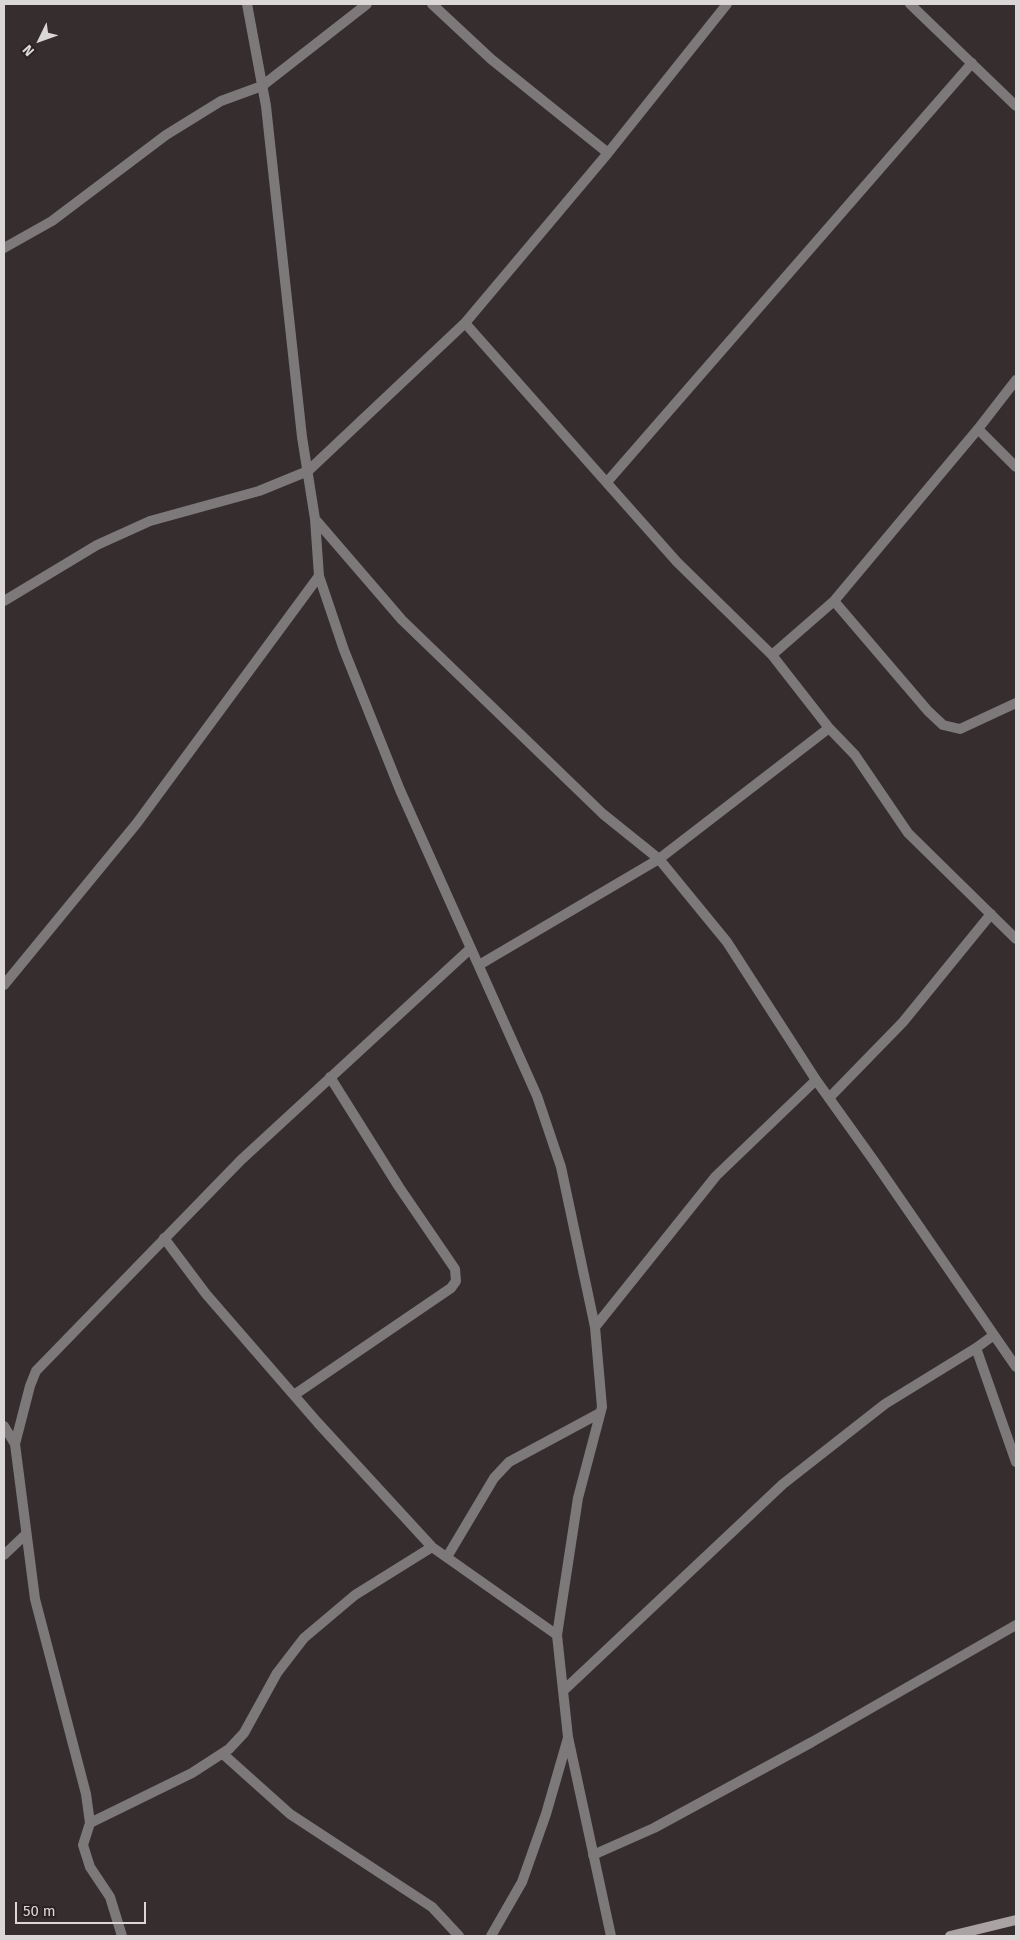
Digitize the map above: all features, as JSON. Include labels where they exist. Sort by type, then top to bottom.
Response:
[{"type":"street","points":[[247,4],[267,116],[302,437],[315,519],[319,576],[344,650],[396,782],[538,1096],[561,1167],[595,1328],[602,1407],[578,1498],[557,1635],[568,1737],[611,1936]]},
{"type":"street","points":[[4,248],[52,221],[166,135],[221,101],[262,86],[367,4]]},
{"type":"street","points":[[432,4],[491,59],[608,153]]},
{"type":"street","points":[[4,601],[97,545],[150,522],[259,491],[308,471],[465,323],[608,153],[727,4]]},
{"type":"street","points":[[910,4],[1016,106]]},
{"type":"street","points":[[607,482],[972,63]]},
{"type":"street","points":[[465,323],[678,562],[772,655],[829,728],[855,755],[908,833],[1016,939]]},
{"type":"street","points":[[772,655],[834,602],[978,429],[1016,380]]},
{"type":"street","points":[[978,429],[1016,467]]},
{"type":"street","points":[[315,519],[402,620],[603,814],[659,859],[726,942],[816,1080],[1016,1367]]},
{"type":"street","points":[[4,985],[137,823],[319,576]]},
{"type":"street","points":[[834,602],[943,726],[960,729],[1016,703]]},
{"type":"street","points":[[478,965],[659,859],[829,728]]},
{"type":"street","points":[[829,1098],[903,1022],[991,914]]},
{"type":"street","points":[[122,1936],[110,1897],[90,1867],[83,1845],[90,1823],[86,1794],[65,1709],[34,1600],[15,1444],[30,1386],[36,1371],[241,1160],[470,948]]},
{"type":"street","points":[[294,1395],[452,1288],[456,1281],[455,1269],[399,1187],[330,1077]]},
{"type":"street","points":[[595,1328],[716,1176],[816,1080]]},
{"type":"street","points":[[164,1238],[206,1294],[294,1395],[432,1547],[557,1635]]},
{"type":"street","points":[[563,1691],[783,1484],[886,1404],[976,1348],[994,1334]]},
{"type":"street","points":[[976,1348],[1016,1462]]},
{"type":"street","points":[[447,1557],[494,1478],[509,1462],[600,1413]]},
{"type":"street","points":[[4,1426],[15,1444]]},
{"type":"street","points":[[4,1555],[26,1534]]},
{"type":"street","points":[[90,1823],[192,1773],[223,1754],[244,1734],[277,1673],[304,1638],[354,1595],[432,1547]]},
{"type":"street","points":[[593,1855],[654,1828],[812,1742],[1016,1625]]},
{"type":"street","points":[[491,1936],[522,1882],[546,1814],[568,1737]]},
{"type":"street","points":[[223,1754],[290,1814],[432,1907],[460,1936]]},
{"type":"street","points":[[950,1936],[1016,1920]]}]
